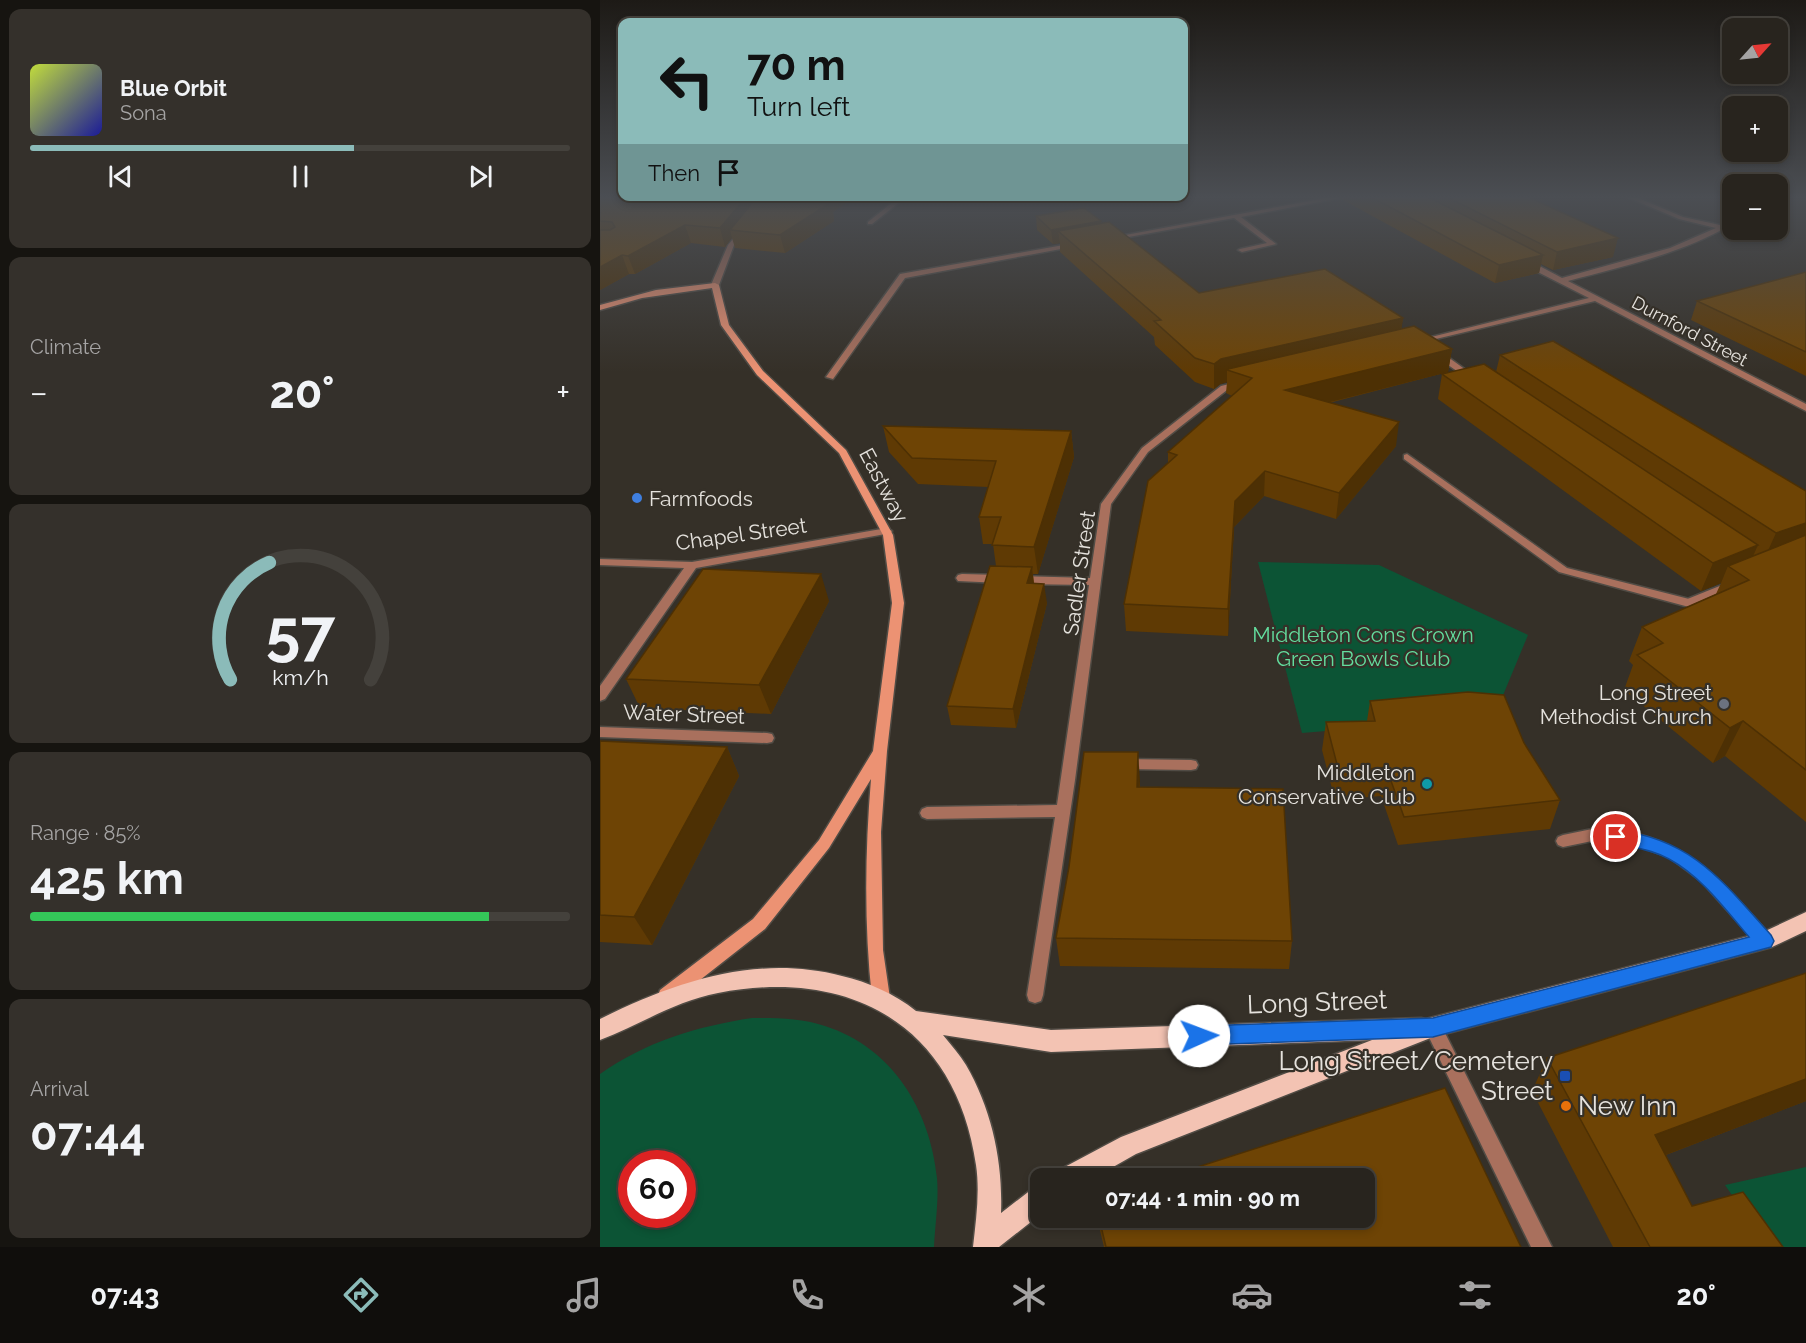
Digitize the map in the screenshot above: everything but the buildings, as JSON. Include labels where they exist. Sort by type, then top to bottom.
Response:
[{"type":"main road","name":"Long Street","points":[[1088,1168],[1129,1145],[1433,1028],[1765,941],[1806,921]]},
{"type":"main road","points":[[600,1030],[661,1000],[718,983],[764,976],[814,978],[849,985],[881,998],[916,1021],[952,1059],[974,1105],[988,1166],[987,1244]]},
{"type":"main road","name":"Long Street","points":[[916,1021],[1051,1041],[1433,1028]]},
{"type":"main road","points":[[987,1244],[1030,1207]]},
{"type":"street","points":[[600,308],[664,290],[715,285],[727,255]]},
{"type":"street","points":[[830,377],[903,276],[1017,255]]},
{"type":"street","points":[[1561,281],[1653,255]]},
{"type":"street","name":"Durnford Street","points":[[1521,260],[1806,408]]},
{"type":"street","name":"Eastway","points":[[715,285],[725,325],[760,373],[843,452],[886,531],[898,603],[880,751],[874,870],[876,950],[881,998]]},
{"type":"street","points":[[1408,344],[1596,298]]},
{"type":"street","points":[[1420,341],[1478,381]]},
{"type":"street","name":"Sadler Street","points":[[1035,995],[1063,811],[1076,763],[1095,582],[1106,504],[1145,450],[1224,388],[1258,380]]},
{"type":"street","points":[[1407,457],[1563,570],[1689,603],[1740,582]]},
{"type":"street","name":"Chapel Street","points":[[600,562],[692,565],[886,531]]},
{"type":"street","points":[[600,696],[692,565]]},
{"type":"street","points":[[962,578],[1095,582]]},
{"type":"street","name":"Water Street","points":[[600,732],[767,738]]},
{"type":"street","name":"Eastway","points":[[661,1000],[759,924],[824,844],[880,751]]},
{"type":"street","points":[[1114,763],[1191,765]]},
{"type":"street","points":[[927,813],[1063,811]]},
{"type":"street","points":[[1563,841],[1597,834],[1636,839],[1674,853],[1706,876],[1765,941]]},
{"type":"street","points":[[1433,1028],[1542,1247]]},
{"type":"green space","name":"Middleton Cons Crown Green Bowls Club","points":[[1258,562],[1379,565],[1528,635],[1494,717],[1302,733]]},
{"type":"green space","points":[[752,1018],[816,1023],[849,1036],[870,1049],[888,1066],[904,1085],[916,1106],[933,1153],[937,1178],[934,1247],[600,1247],[600,1074],[654,1044],[712,1026]]},
{"type":"green space","points":[[1806,1167],[1806,1247],[1768,1247],[1725,1185]]},
{"type":"place","name":"Farmfoods","points":[[637,498]]},
{"type":"place","name":"Long Street Methodist Church","points":[[1724,704]]},
{"type":"place","name":"Middleton Conservative Club","points":[[1427,784]]},
{"type":"place","name":"Long Street/Cemetery Street","points":[[1565,1076]]},
{"type":"place","name":"New Inn","points":[[1566,1106]]},
{"type":"route","points":[[1199,1036],[1433,1028],[1765,941],[1706,876],[1674,853],[1636,839],[1616,837]]}]
